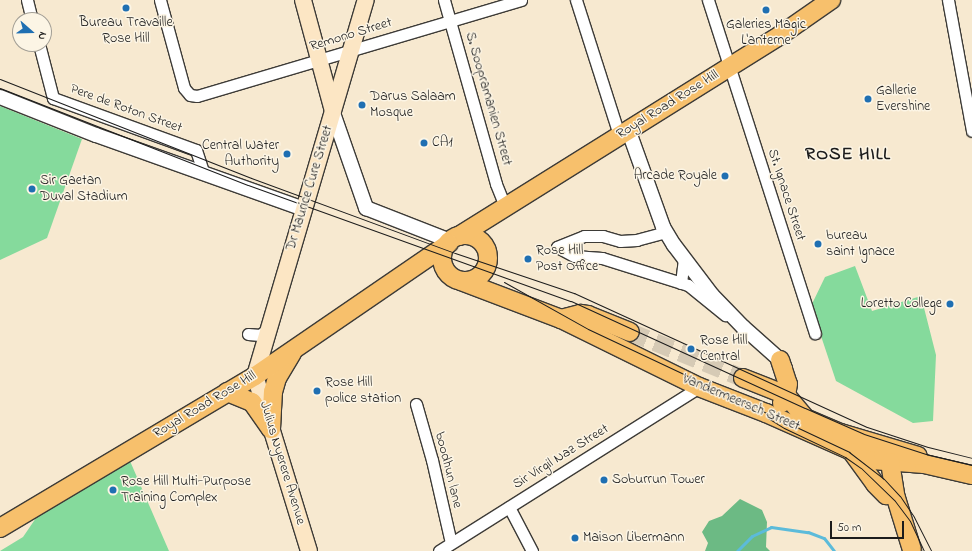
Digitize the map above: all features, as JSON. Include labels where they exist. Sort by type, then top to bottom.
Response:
[{"type":"main road","points":[[303,0],[333,113]]},
{"type":"main road","name":"Dr Maurice Cure Street","points":[[254,376],[366,0]]},
{"type":"main road","name":"Royal Road Rose Hill","points":[[0,528],[254,376],[453,240],[782,34],[827,1]]},
{"type":"main road","name":"Royal Road Rose Hill","points":[[486,248],[492,228],[504,207]]},
{"type":"main road","points":[[475,238],[486,248],[488,255],[486,267],[474,279],[461,281],[448,274],[444,266],[443,254],[453,240],[475,238]]},
{"type":"main road","name":"Royal Road Rose Hill","points":[[404,273],[421,268],[444,266]]},
{"type":"main road","points":[[486,267],[491,275],[519,304]]},
{"type":"main road","name":"Vandermeersch Street","points":[[461,281],[561,319],[699,387],[766,413],[872,460],[890,458],[925,458],[972,475]]},
{"type":"main road","points":[[561,319],[580,314],[588,315],[630,332]]},
{"type":"main road","points":[[271,429],[273,392],[277,378],[295,349]]},
{"type":"main road","points":[[780,360],[786,373],[792,401]]},
{"type":"main road","name":"Julius Nyerere Avenue","points":[[254,376],[309,551]]},
{"type":"main road","points":[[743,378],[792,401]]},
{"type":"main road","points":[[227,392],[252,402],[271,429]]},
{"type":"main road","points":[[766,413],[776,409],[782,403],[792,401]]},
{"type":"main road","name":"Vandermeersch Street","points":[[792,401],[805,418],[841,433],[890,458],[972,475]]},
{"type":"main road","points":[[852,451],[875,484],[891,496]]},
{"type":"main road","points":[[890,458],[891,496],[912,550]]},
{"type":"main road","points":[[891,496],[905,477],[914,468],[924,464]]},
{"type":"street","points":[[27,0],[30,12]]},
{"type":"street","name":"Remono Street","points":[[160,0],[184,88],[190,95],[197,96],[320,61],[521,0]]},
{"type":"street","name":"S. Soopramanien Street","points":[[444,0],[496,184],[504,207]]},
{"type":"street","points":[[576,0],[624,132],[666,232],[684,260],[712,295],[743,327],[780,360]]},
{"type":"street","name":"St. Ignace Street","points":[[708,0],[815,333]]},
{"type":"street","points":[[948,0],[972,131]]},
{"type":"street","name":"Pere de Roton Street","points":[[41,52],[53,98],[196,150],[204,174]]},
{"type":"street","points":[[0,98],[53,119],[304,209]]},
{"type":"street","points":[[333,113],[366,208],[453,240]]},
{"type":"street","points":[[666,232],[637,240],[620,241],[603,236],[584,236],[557,248],[574,256],[602,258],[688,285],[743,327]]},
{"type":"street","points":[[681,283],[684,260]]},
{"type":"street","points":[[248,334],[260,335],[268,330]]},
{"type":"street","name":"Sir Virgil Naz Street","points":[[438,551],[699,387]]},
{"type":"street","name":"boodhun lane","points":[[416,404],[432,460],[451,544]]},
{"type":"street","points":[[509,507],[532,551]]},
{"type":"green space","name":"Sir Gaetan Duval Stadium","points":[[0,106],[82,139],[47,238],[0,260]]},
{"type":"green space","points":[[855,266],[872,311],[921,296],[936,355],[933,421],[913,423],[836,381],[811,306],[825,277]]},
{"type":"green space","name":"Rose Hill Multi-Purpose Training Complex","points":[[130,461],[169,551],[0,551],[23,537],[36,518]]},
{"type":"green space","points":[[740,499],[762,510],[767,522],[766,547],[770,551],[705,551],[708,543],[702,532],[709,521],[722,516]]},
{"type":"waterway","points":[[737,551],[752,536],[771,527],[808,532],[824,538],[834,551]]},
{"type":"tunnel","points":[[630,332],[743,378]]},
{"type":"tram line","points":[[0,79],[251,178],[455,253],[574,293],[867,427],[928,447],[972,458]]},
{"type":"tram line","points":[[0,88],[248,185],[571,301],[864,434],[926,454],[972,465]]},
{"type":"tram line","points":[[504,282],[588,329],[849,452],[884,479],[900,496],[914,517],[931,551]]},
{"type":"tram line","points":[[768,418],[784,428],[845,457],[861,468],[895,501],[910,521],[924,551]]},
{"type":"place","name":"Bureau Travaille Rose Hill","points":[[126,8]]},
{"type":"place","name":"Galeries Magic L'anterne","points":[[766,10]]},
{"type":"place","name":"Gallerie Evershine","points":[[868,99]]},
{"type":"place","name":"Darus Salaam Mosque","points":[[362,105]]},
{"type":"place","name":"CA1","points":[[424,143]]},
{"type":"place","name":"Central Water Authority","points":[[287,154]]},
{"type":"place","name":"Arcade Royale","points":[[725,176]]},
{"type":"place","name":"Sir Gaetan Duval Stadium","points":[[32,189]]},
{"type":"place","name":"bureau saint Ignace","points":[[818,244]]},
{"type":"place","name":"Rose Hill Post Office","points":[[528,259]]},
{"type":"place","name":"Loretto College","points":[[950,304]]},
{"type":"place","name":"Rose Hill Central","points":[[691,349]]},
{"type":"place","name":"Rose Hill police station","points":[[317,391]]},
{"type":"place","name":"Soburrun Tower","points":[[604,480]]},
{"type":"place","name":"Rose Hill Multi-Purpose Training Complex","points":[[113,490]]},
{"type":"place","name":"Maison Libermann","points":[[575,538]]},
{"type":"district","name":"ROSE HILL","points":[[848,155]]}]
